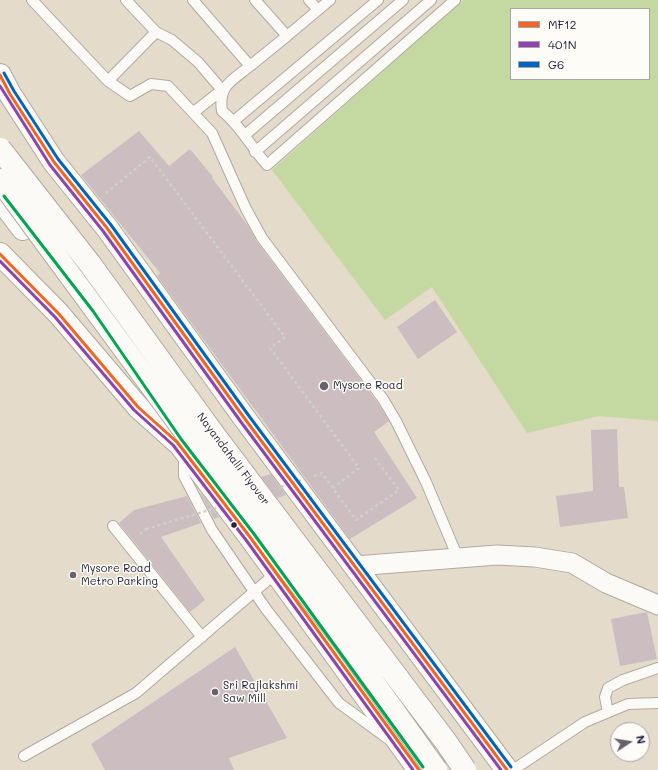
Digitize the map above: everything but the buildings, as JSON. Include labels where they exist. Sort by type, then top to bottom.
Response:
[{"type":"main road","points":[[0,75],[10,94],[54,162],[107,228],[245,419],[506,770]]},
{"type":"main road","name":"Nayandahalli Flyover","points":[[0,149],[90,264],[212,432],[446,742],[465,770]]},
{"type":"main road","name":"Nayandahalli Flyover","points":[[0,180],[195,446],[340,636],[436,770]]},
{"type":"main road","points":[[0,199],[89,314],[180,446],[276,573],[419,770]]},
{"type":"main road","points":[[0,254],[59,314],[138,407],[180,446]]},
{"type":"street","points":[[355,566],[497,555],[535,557],[572,563],[606,583],[658,605]]},
{"type":"lane","points":[[32,0],[108,81],[130,96],[151,84],[168,86],[212,132],[246,209],[262,238],[383,399],[396,421],[426,482],[458,558]]},
{"type":"lane","points":[[126,0],[156,32],[172,40],[198,62],[222,90]]},
{"type":"lane","points":[[193,0],[250,66]]},
{"type":"lane","points":[[255,0],[287,36]]},
{"type":"lane","points":[[309,0],[318,10]]},
{"type":"lane","points":[[194,112],[330,0]]},
{"type":"lane","points":[[234,120],[378,0]]},
{"type":"lane","points":[[245,135],[403,0]]},
{"type":"lane","points":[[255,152],[431,0]]},
{"type":"lane","points":[[222,90],[220,99],[222,111],[234,120],[255,152],[267,165],[455,0]]},
{"type":"lane","points":[[108,81],[156,32]]},
{"type":"lane","points":[[180,446],[184,476],[212,530],[254,592],[339,703],[406,752]]},
{"type":"lane","points":[[113,526],[202,637]]},
{"type":"lane","points":[[24,756],[136,693],[276,573]]},
{"type":"lane","points":[[608,712],[605,697],[608,688],[622,680],[658,668]]},
{"type":"lane","points":[[513,770],[585,722],[628,704],[658,704]]},
{"type":"path","points":[[100,198],[150,157],[285,337],[270,348],[359,468],[333,488]]},
{"type":"path","points":[[304,479],[322,473],[356,520],[399,490],[374,457]]},
{"type":"green space","points":[[463,0],[658,0],[658,421],[599,416],[527,433],[432,287],[385,320],[272,170]]},
{"type":"transit line","name":"G6","points":[[4,73],[58,159],[111,225],[249,416],[511,767]]},
{"type":"transit line","name":"MF12","points":[[0,75],[10,94],[54,162],[107,228],[245,419],[507,770]]},
{"type":"transit line","name":"401N","points":[[0,86],[50,165],[103,231],[241,422],[501,770]]},
{"type":"transit line","points":[[4,196],[93,311],[181,439],[254,534],[423,767]]},
{"type":"transit line","name":"MF12","points":[[0,254],[59,314],[138,407],[177,442],[250,537],[419,770]]},
{"type":"transit line","name":"401N","points":[[0,261],[55,317],[134,410],[173,445],[246,540],[413,770]]},
{"type":"place","name":"Mysore Road","points":[[324,386]]},
{"type":"place","name":"Mysore Road Metro Parking","points":[[73,575]]},
{"type":"place","name":"Sri Rajlakshmi Saw Mill","points":[[215,692]]}]
